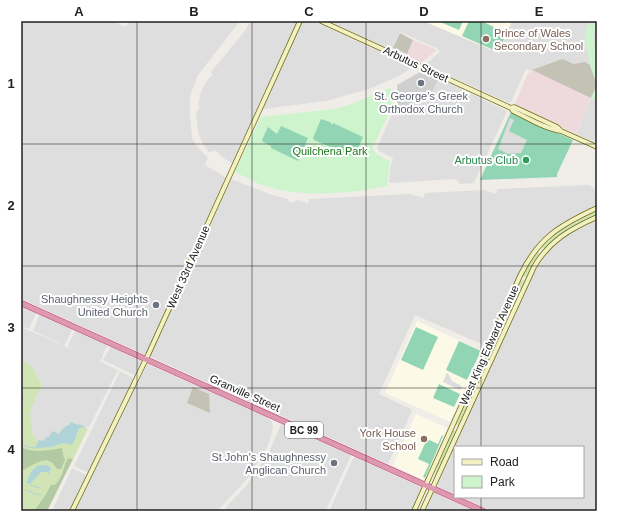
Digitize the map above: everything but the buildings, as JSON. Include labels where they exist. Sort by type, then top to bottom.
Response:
[{"type":"highway","name":"Granville Street","points":[[21,303],[454,498]]},
{"type":"highway","name":"Granville Street","points":[[455,498],[483,511]]},
{"type":"main road","name":"West 33rd Avenue","points":[[72,511],[146,359],[300,21]]},
{"type":"main road","name":"Arbutus Street","points":[[321,21],[510,108],[514,107],[557,126],[561,131],[597,147]]},
{"type":"main road","name":"West King Edward Avenue","points":[[414,511],[529,259],[542,242],[570,220],[597,208]]},
{"type":"main road","name":"West King Edward Avenue","points":[[422,511],[534,267],[549,247],[563,235],[597,217]]},
{"type":"shaded area","points":[[21,21],[112,21],[126,27],[129,21],[240,21],[198,75],[190,96],[192,138],[208,158],[205,165],[226,179],[146,355],[21,299]]},
{"type":"shaded area","points":[[251,21],[313,21],[413,67],[399,76],[369,89],[326,101],[263,109],[259,107],[234,162],[232,163],[216,151],[208,152],[198,132],[196,112],[200,108],[198,105],[201,92],[208,79],[213,75],[211,72],[244,32]]},
{"type":"shaded area","points":[[329,21],[597,21],[597,85],[581,67],[562,59],[530,71],[526,69],[511,102],[509,103],[427,66],[427,63],[440,52],[438,49],[400,32],[392,50]]},
{"type":"shaded area","name":"Prince of Wales Secondary School","points":[[423,21],[512,21],[499,53]]},
{"type":"shaded area","points":[[400,33],[413,40],[407,54],[393,48]]},
{"type":"shaded area","points":[[413,40],[435,49],[436,51],[421,63],[418,63],[406,56]]},
{"type":"shaded area","points":[[562,59],[574,64],[585,62],[590,65],[597,85],[591,98],[532,70]]},
{"type":"shaded area","points":[[532,70],[591,98],[576,134],[514,106],[527,75]]},
{"type":"shaded area","points":[[420,72],[438,80],[432,93],[414,101],[409,111],[396,105],[398,99],[397,85]]},
{"type":"shaded area","points":[[439,78],[507,111],[474,183],[460,184],[456,179],[389,183],[393,158],[379,151],[377,148],[396,105],[411,111],[415,102],[431,96]]},
{"type":"shaded area","points":[[597,85],[597,143],[576,134]]},
{"type":"shaded area","points":[[510,118],[514,120],[509,131],[527,140],[521,153],[508,154],[498,149]]},
{"type":"shaded area","points":[[231,179],[269,194],[288,199],[291,203],[298,200],[308,204],[309,199],[410,194],[423,198],[425,193],[485,190],[496,194],[497,189],[589,185],[597,190],[597,206],[551,232],[533,250],[525,262],[486,346],[415,315],[379,394],[411,409],[412,411],[388,464],[151,357],[151,353]]},
{"type":"shaded area","points":[[597,219],[597,511],[491,511],[462,498],[584,498],[584,446],[454,446],[531,279],[547,251],[563,237]]},
{"type":"shaded area","points":[[21,306],[36,313],[29,329],[21,326]]},
{"type":"shaded area","points":[[40,315],[72,330],[64,345],[33,331]]},
{"type":"shaded area","points":[[417,321],[482,351],[450,422],[385,393]]},
{"type":"shaded area","points":[[21,327],[79,352],[68,345],[75,331],[107,345],[101,360],[99,361],[118,370],[89,427],[78,425],[44,441],[38,440],[33,436],[30,414],[42,385],[33,368],[21,358]]},
{"type":"shaded area","points":[[111,347],[142,361],[137,375],[134,375],[103,360]]},
{"type":"shaded area","points":[[147,364],[268,417],[272,422],[273,427],[266,449],[248,478],[217,511],[73,511]]},
{"type":"shaded area","points":[[120,371],[135,379],[90,471],[87,472],[74,466]]},
{"type":"shaded area","points":[[448,373],[452,381],[462,386],[460,390],[443,382],[446,374]]},
{"type":"shaded area","points":[[193,387],[209,394],[210,413],[187,403]]},
{"type":"shaded area","name":"York House School","points":[[416,414],[447,428],[424,480],[393,466]]},
{"type":"shaded area","points":[[281,424],[351,455],[326,511],[226,511],[226,507],[246,486],[269,452]]},
{"type":"shaded area","points":[[454,447],[454,495],[438,487],[437,484]]},
{"type":"shaded area","points":[[355,457],[421,487],[422,488],[412,511],[329,511]]},
{"type":"shaded area","points":[[72,468],[85,474],[87,477],[70,511],[52,511]]},
{"type":"shaded area","points":[[434,493],[475,511],[424,511],[432,494]]},
{"type":"green space","points":[[438,21],[463,21],[459,30]]},
{"type":"green space","points":[[469,21],[481,21],[507,33],[498,52],[462,36]]},
{"type":"green space","points":[[590,21],[597,21],[597,27],[593,37],[597,56],[597,85],[590,65],[584,34]]},
{"type":"green space","points":[[597,85],[597,100],[591,98]]},
{"type":"green space","name":"Quilchena Park","points":[[390,88],[393,93],[391,109],[373,149],[376,154],[390,161],[387,186],[358,191],[328,193],[297,192],[265,186],[235,172],[261,117],[334,109],[349,105]]},
{"type":"green space","name":"Arbutus Club","points":[[511,112],[573,140],[557,177],[480,180]]},
{"type":"green space","points":[[321,119],[363,137],[354,157],[314,140],[313,138]]},
{"type":"green space","points":[[281,126],[308,138],[298,161],[271,148],[271,146],[262,140],[268,127],[277,134]]},
{"type":"green space","points":[[597,209],[597,216],[546,249],[540,246],[561,228]]},
{"type":"green space","points":[[536,251],[541,254],[527,278],[522,276]]},
{"type":"green space","points":[[526,280],[511,312],[507,313],[506,311],[519,281]]},
{"type":"green space","points":[[504,317],[508,320],[505,320],[507,321],[495,349],[490,346]]},
{"type":"green space","points":[[416,327],[438,337],[423,370],[401,360]]},
{"type":"green space","points":[[459,341],[481,351],[467,380],[446,370]]},
{"type":"green space","points":[[487,352],[492,354],[460,426],[455,424]]},
{"type":"green space","points":[[21,358],[33,368],[42,385],[30,414],[33,435],[38,440],[40,439],[44,441],[53,431],[59,434],[64,427],[65,428],[71,422],[88,429],[47,511],[21,511]]},
{"type":"green space","points":[[439,384],[460,394],[454,407],[433,398]]},
{"type":"green space","points":[[452,429],[457,432],[433,482],[439,460]]},
{"type":"green space","points":[[442,435],[443,436],[425,478],[423,477],[429,464],[418,459],[427,439],[438,444]]},
{"type":"green space","points":[[21,447],[36,451],[62,448],[65,460],[61,469],[57,469],[49,461],[45,460],[35,463],[21,471]]},
{"type":"green space","points":[[68,458],[73,459],[47,511],[34,511],[51,485],[55,485],[60,479]]},
{"type":"water","points":[[71,422],[86,427],[79,428],[74,442],[71,445],[63,443],[51,447],[36,448],[39,440],[44,441],[53,431],[59,434],[64,427],[65,428]]},
{"type":"water","points":[[47,465],[52,469],[49,471],[50,475],[47,472],[41,472],[31,483],[27,484],[30,474],[35,467]]},
{"type":"waterway","points":[[21,390],[22,398],[24,400]]},
{"type":"waterway","points":[[21,443],[28,447],[36,448]]},
{"type":"waterway","points":[[30,485],[40,488]]},
{"type":"waterway","points":[[25,491],[27,490],[37,495],[41,494]]},
{"type":"place","name":"Prince of Wales Secondary School","points":[[486,39]]},
{"type":"place","name":"St. George’s Greek Orthodox Church","points":[[421,83]]},
{"type":"place","name":"Arbutus Club","points":[[526,160]]},
{"type":"place","name":"Shaughnessy Heights United Church","points":[[156,305]]},
{"type":"place","name":"York House School","points":[[424,439]]},
{"type":"place","name":"St John's Shaughnessy Anglican Church","points":[[334,463]]}]
